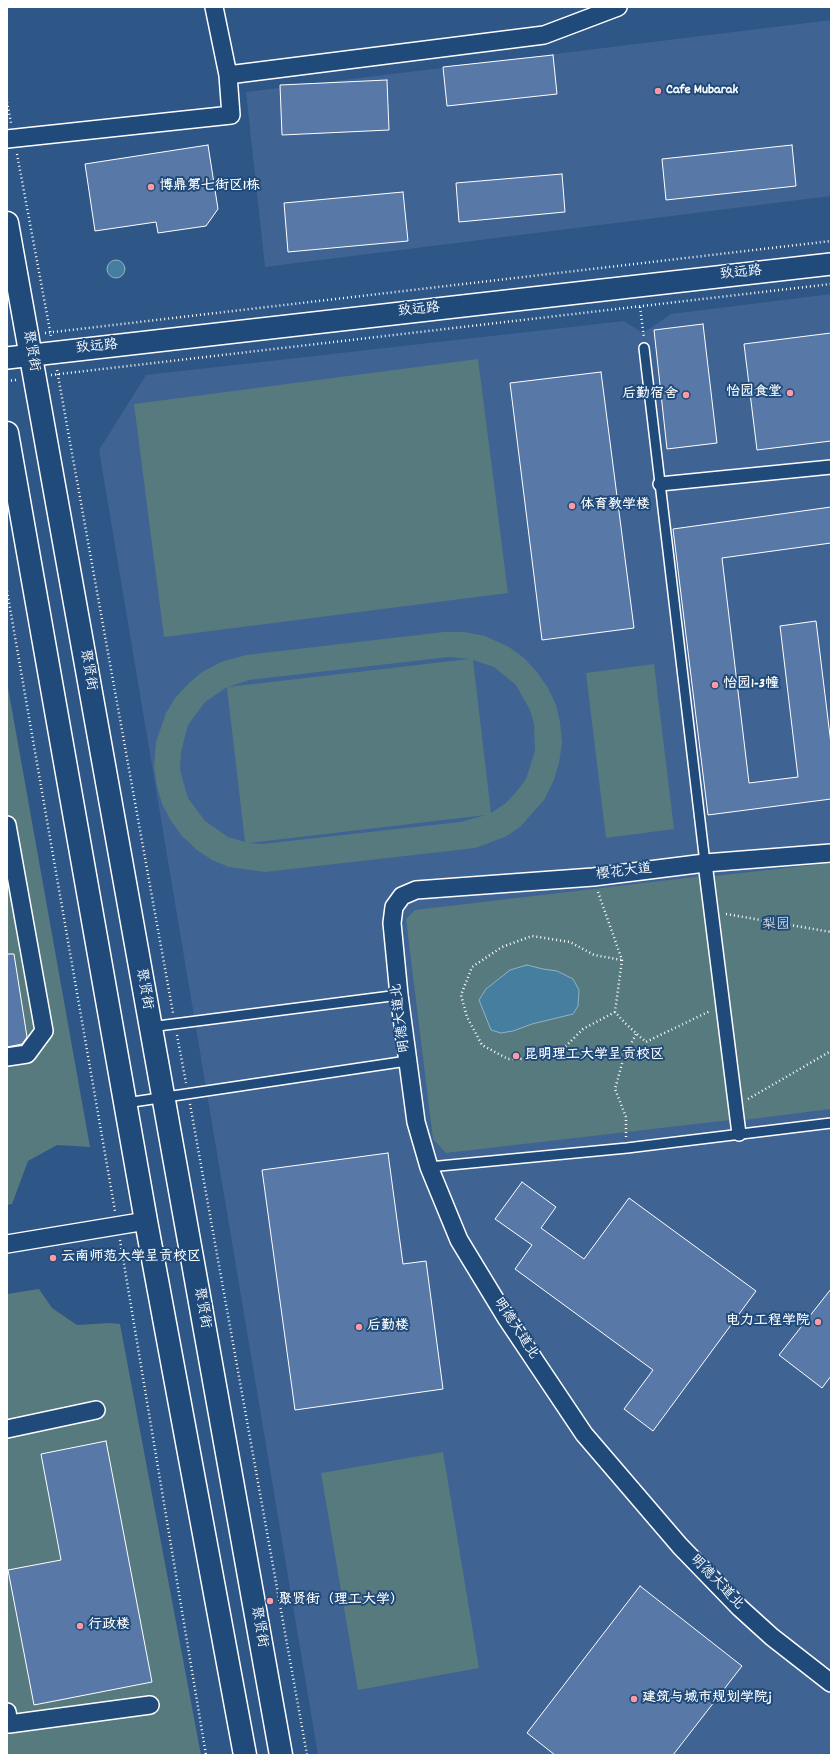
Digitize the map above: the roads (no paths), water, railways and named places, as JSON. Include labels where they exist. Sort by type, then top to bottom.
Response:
[{"type":"main road","name":"聚贤街","points":[[7,223],[281,1755]]},
{"type":"main road","points":[[7,433],[146,1221],[245,1755]]},
{"type":"street","points":[[10,139],[231,115],[228,75],[214,7]]},
{"type":"street","points":[[228,75],[544,35],[618,7]]},
{"type":"street","name":"致远路","points":[[7,358],[29,345],[54,352],[831,264]]},
{"type":"street","points":[[660,484],[831,467]]},
{"type":"street","points":[[7,825],[44,1031],[26,1054],[7,1057]]},
{"type":"street","name":"樱花大道","points":[[416,890],[593,877],[705,863],[831,853]]},
{"type":"street","points":[[705,863],[739,1134]]},
{"type":"street","name":"明德大道北","points":[[416,890],[402,896],[394,907],[392,923],[407,1061],[416,1122],[429,1167],[459,1240],[507,1319],[584,1434],[680,1546],[740,1608],[772,1637],[831,1683]]},
{"type":"street","points":[[7,1244],[146,1221]]},
{"type":"street","points":[[7,1429],[96,1410]]},
{"type":"street","points":[[7,1712],[9,1724],[150,1705]]},
{"type":"lane","points":[[644,348],[705,863]]},
{"type":"lane","points":[[150,1027],[399,995]]},
{"type":"lane","points":[[126,1102],[163,1098],[407,1061]]},
{"type":"lane","points":[[429,1167],[627,1148],[831,1123]]},
{"type":"place","name":"Cafe Mubarak","points":[[658,91]]},
{"type":"place","name":"博鼎第七街区1栋","points":[[151,187]]},
{"type":"place","name":"怡园食堂","points":[[790,393]]},
{"type":"place","name":"后勤宿舍","points":[[686,395]]},
{"type":"place","name":"体育教学楼","points":[[572,506]]},
{"type":"place","name":"怡园1-3幢","points":[[715,685]]},
{"type":"place","name":"昆明理工大学呈贡校区","points":[[516,1056]]},
{"type":"place","name":"云南师范大学呈贡校区","points":[[53,1258]]},
{"type":"place","name":"电力工程学院","points":[[818,1322]]},
{"type":"place","name":"后勤楼","points":[[359,1327]]},
{"type":"place","name":"聚贤街（理工大学）","points":[[270,1601]]},
{"type":"place","name":"行政楼","points":[[80,1626]]},
{"type":"place","name":"建筑与城市规划学院j","points":[[634,1699]]},
{"type":"park label","name":"梨园","points":[[776,926]]}]
